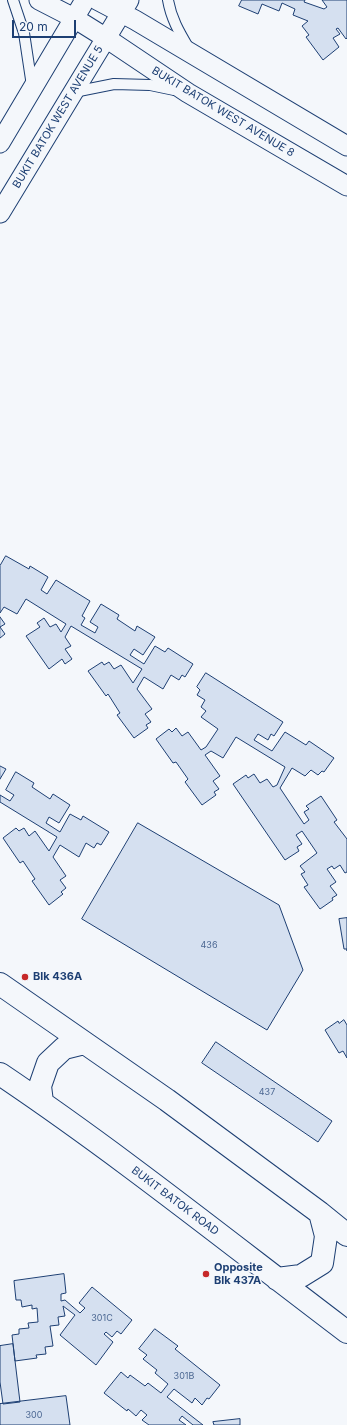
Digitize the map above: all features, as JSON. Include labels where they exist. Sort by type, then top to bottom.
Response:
[{"type":"main road","points":[[0,984],[167,1100],[320,1213],[347,1235]]},
{"type":"main road","points":[[42,1102],[40,1086],[48,1063],[64,1048],[84,1043]]},
{"type":"main road","name":"BUKIT BATOK ROAD","points":[[0,1074],[42,1102],[347,1332]]},
{"type":"main road","points":[[277,1279],[301,1276],[322,1263],[326,1236],[320,1213]]},
{"type":"street","name":"BUKIT BATOK WEST AVENUE 8","points":[[39,0],[74,18],[188,93],[347,186]]},
{"type":"street","points":[[0,143],[85,0]]},
{"type":"street","points":[[97,0],[125,6],[192,54],[347,146]]},
{"type":"street","name":"BUKIT BATOK WEST AVENUE 5","points":[[0,213],[125,6]]},
{"type":"lane","points":[[13,0],[24,33],[32,90]]},
{"type":"lane","points":[[168,0],[169,8],[177,29],[192,54]]},
{"type":"lane","points":[[72,92],[121,84],[150,85],[188,93]]},
{"type":"building","points":[[242,0],[305,0],[304,2],[324,9],[327,7],[322,0],[347,0],[347,38],[346,39],[338,28],[336,29],[340,34],[333,38],[339,47],[323,60],[306,37],[309,35],[302,26],[308,21],[293,15],[295,9],[282,3],[279,11],[262,4],[258,14],[239,6]]},
{"type":"building","points":[[6,556],[29,569],[30,566],[48,577],[41,590],[47,594],[56,580],[90,601],[82,616],[85,618],[81,625],[95,633],[98,627],[90,622],[101,604],[119,615],[117,619],[135,631],[137,626],[155,637],[143,655],[134,649],[130,655],[144,664],[155,646],[165,652],[168,648],[193,664],[185,677],[182,675],[179,680],[171,675],[163,689],[144,677],[137,689],[152,709],[145,714],[151,722],[146,725],[148,728],[134,738],[117,715],[120,713],[108,694],[106,696],[88,671],[102,662],[104,665],[109,662],[114,669],[121,665],[133,683],[142,669],[71,626],[65,637],[71,646],[65,649],[72,659],[65,664],[62,659],[49,669],[26,636],[40,627],[37,623],[44,618],[50,627],[56,624],[61,632],[66,624],[26,599],[17,614],[4,607],[0,613],[0,566]]},
{"type":"building","points":[[0,617],[5,624],[0,627]]},
{"type":"building","points":[[0,627],[5,634],[0,638]]},
{"type":"building","points":[[206,673],[283,722],[274,736],[271,734],[268,740],[258,734],[254,740],[272,751],[285,732],[306,745],[309,741],[334,758],[324,772],[322,771],[318,775],[311,770],[305,776],[292,768],[280,788],[304,824],[309,820],[304,812],[309,809],[306,806],[321,796],[337,820],[334,822],[347,839],[347,872],[345,873],[340,865],[334,869],[332,866],[327,869],[336,882],[330,886],[337,895],[332,898],[333,900],[320,909],[304,887],[308,885],[301,874],[305,872],[300,866],[317,853],[302,831],[296,835],[302,844],[297,847],[299,851],[285,860],[233,784],[246,775],[248,778],[254,774],[260,783],[267,779],[273,787],[277,785],[285,767],[236,737],[223,758],[211,751],[205,755],[220,776],[213,781],[219,789],[214,792],[216,795],[202,805],[185,782],[188,779],[176,762],[173,763],[156,739],[169,729],[172,732],[176,728],[182,736],[188,732],[201,750],[206,747],[218,729],[201,717],[206,711],[201,707],[205,700],[197,695],[200,690],[197,687]]},
{"type":"building","points":[[0,766],[6,769],[0,779]]},
{"type":"building","points":[[16,772],[34,783],[32,787],[50,799],[53,794],[70,805],[59,823],[49,817],[46,823],[60,832],[70,814],[81,820],[83,816],[109,832],[101,845],[97,843],[94,848],[86,843],[79,857],[60,845],[53,857],[66,876],[60,880],[66,888],[61,892],[63,894],[49,905],[32,881],[35,879],[23,861],[20,863],[3,838],[16,828],[19,831],[24,828],[29,836],[35,831],[49,851],[57,837],[0,802],[0,795],[10,801],[14,795],[6,790]]},
{"type":"building","points":[[138,823],[279,905],[303,970],[267,1030],[82,919]]},
{"type":"building","points":[[347,918],[347,949],[344,949],[339,919]]},
{"type":"building","points":[[344,1020],[347,1025],[347,1058],[343,1051],[339,1053],[325,1030],[338,1021],[339,1023]]},
{"type":"building","points":[[216,1042],[332,1121],[318,1142],[202,1063]]},
{"type":"building","points":[[64,1274],[66,1293],[61,1294],[61,1301],[65,1300],[80,1313],[85,1308],[79,1303],[92,1287],[132,1320],[121,1334],[117,1331],[112,1337],[106,1332],[104,1334],[113,1342],[96,1365],[60,1335],[75,1315],[63,1306],[65,1316],[58,1317],[59,1325],[50,1326],[53,1346],[45,1347],[46,1354],[36,1355],[37,1358],[15,1361],[12,1335],[19,1334],[19,1329],[29,1328],[28,1323],[38,1322],[37,1308],[32,1309],[32,1305],[22,1307],[21,1300],[16,1300],[14,1281]]},
{"type":"building","points":[[155,1329],[178,1346],[175,1349],[220,1385],[202,1405],[195,1398],[192,1403],[174,1389],[167,1397],[203,1425],[193,1425],[182,1416],[179,1420],[186,1425],[149,1425],[142,1420],[147,1415],[141,1410],[136,1416],[104,1393],[121,1372],[128,1378],[130,1375],[145,1386],[148,1383],[161,1393],[168,1384],[155,1373],[157,1370],[143,1359],[147,1355],[139,1349]]},
{"type":"building","points":[[13,1344],[20,1402],[3,1404],[0,1382],[0,1346]]},
{"type":"building","points":[[66,1396],[70,1425],[0,1425],[0,1404]]},
{"type":"building","points":[[240,1419],[240,1425],[214,1425],[213,1422]]},
{"type":"place","name":"Blk 436A","points":[[25,977]]},
{"type":"place","name":"Opposite Blk 437A","points":[[206,1274]]}]
